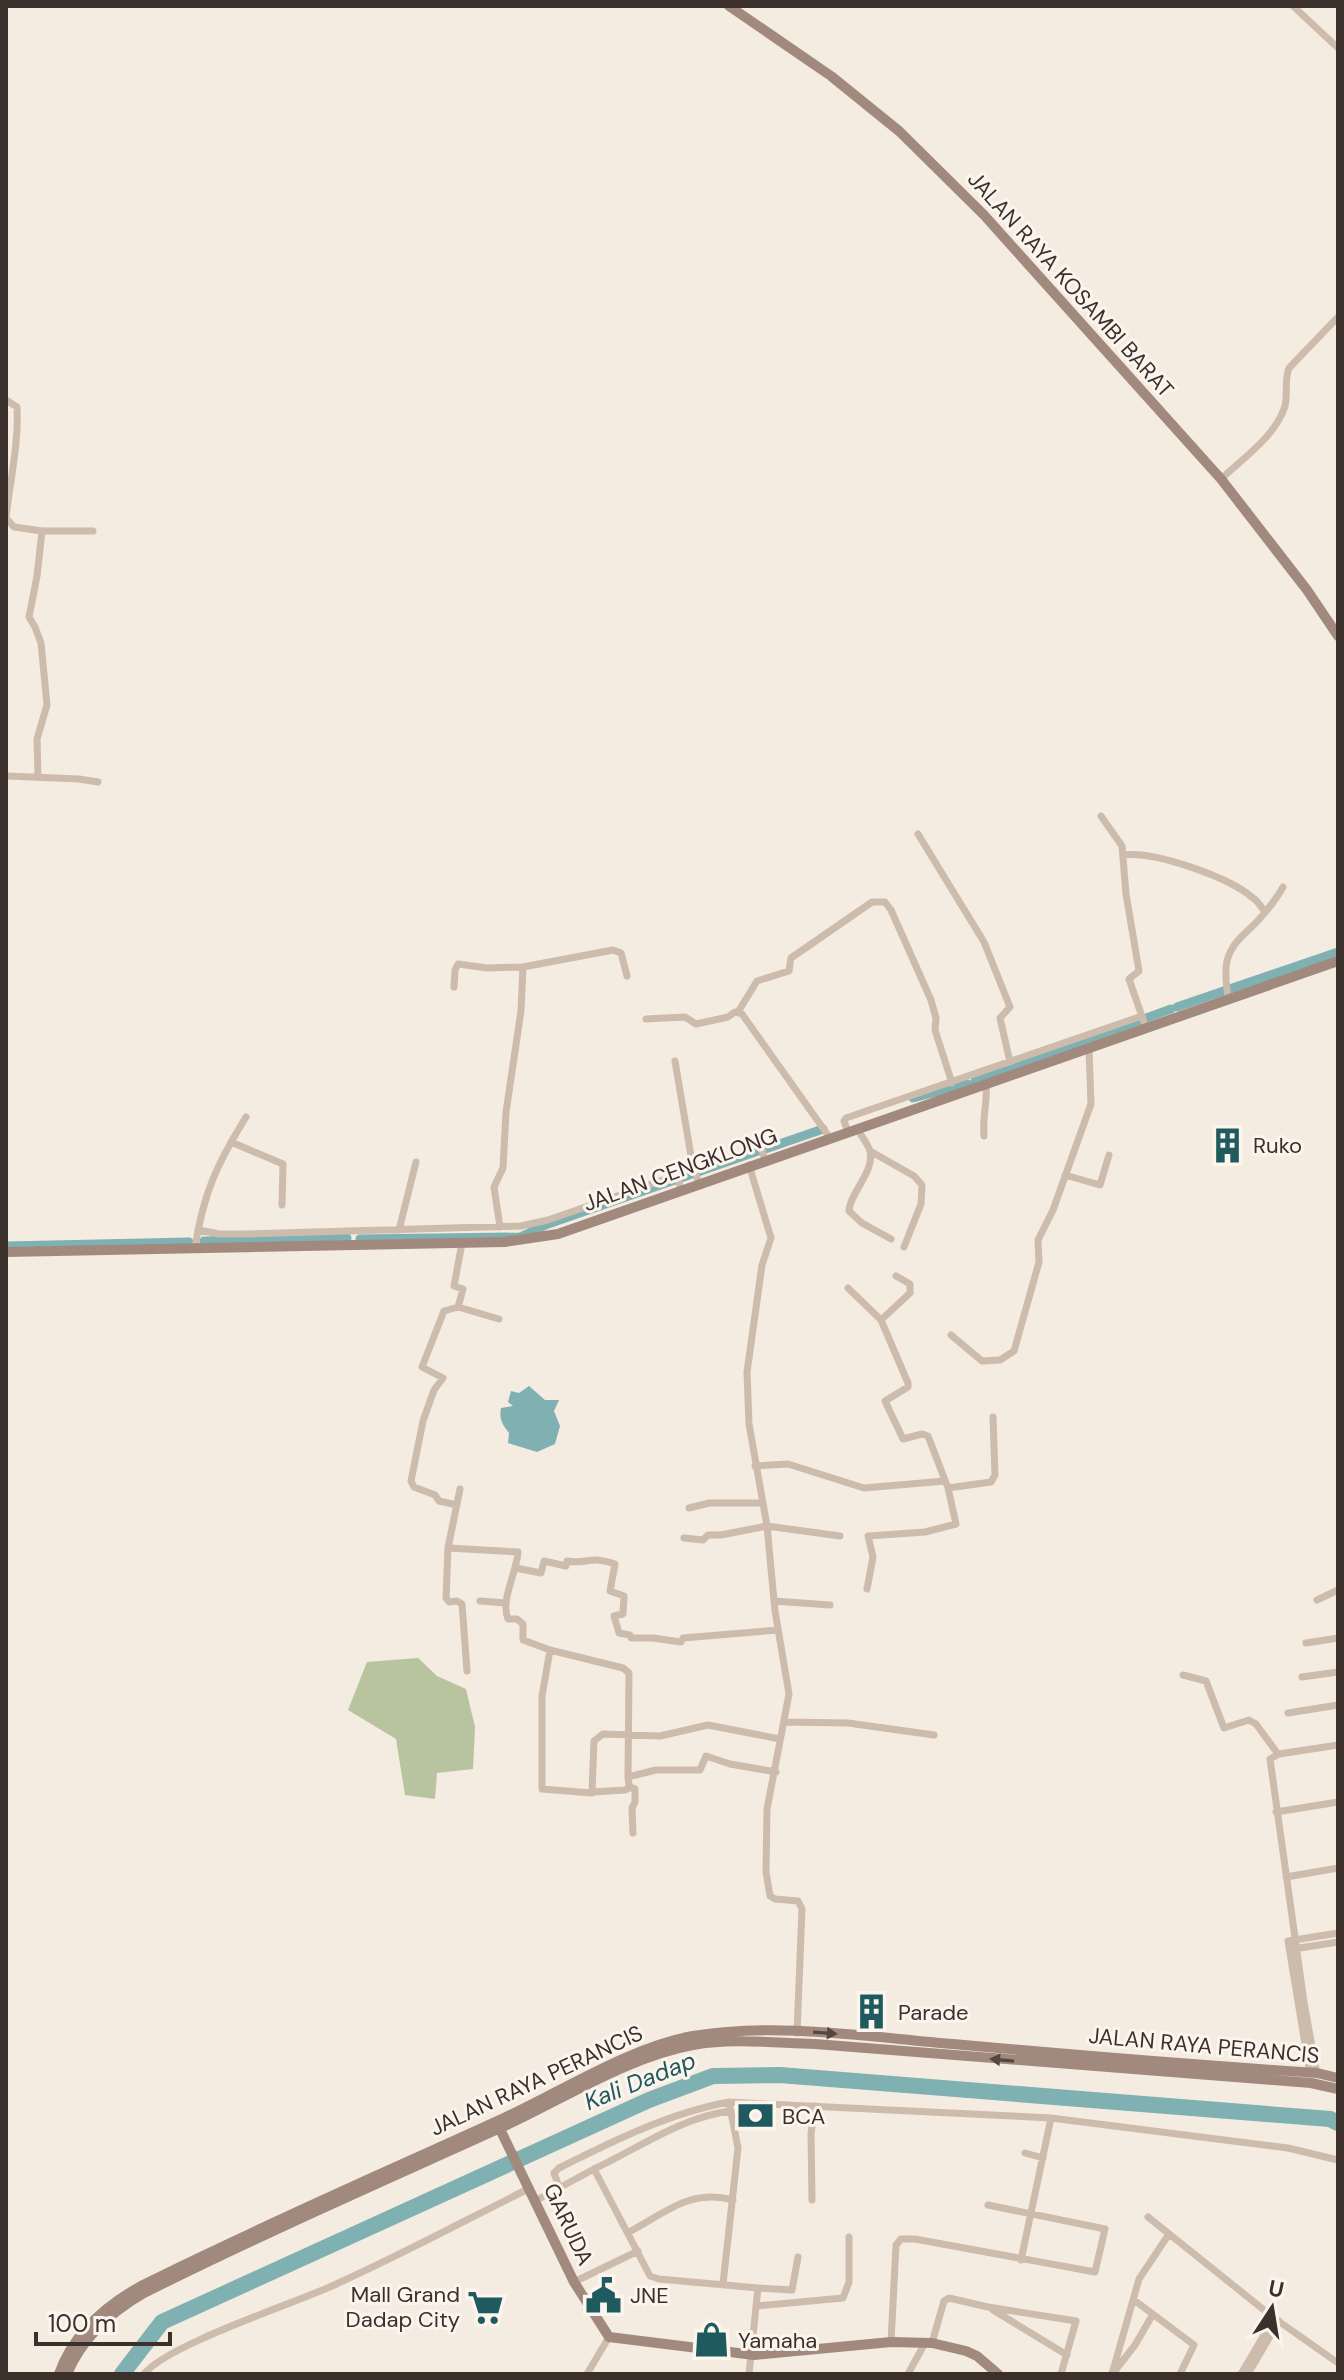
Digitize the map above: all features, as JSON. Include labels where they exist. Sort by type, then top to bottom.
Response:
[{"type":"street","name":"JALAN RAYA KOSAMBI BARAT","points":[[729,6],[831,76],[912,141],[995,227],[1221,479],[1307,590],[1338,636]]},
{"type":"street","points":[[1293,6],[1338,48]]},
{"type":"street","points":[[1221,479],[1275,425],[1285,406],[1289,368],[1338,317]]},
{"type":"street","points":[[6,400],[17,407],[18,419],[6,518],[14,527],[42,531],[93,531]]},
{"type":"street","points":[[38,776],[37,739],[47,705],[41,643],[29,617],[42,531]]},
{"type":"street","points":[[6,776],[98,782]]},
{"type":"street","points":[[904,1247],[921,1204],[922,1185],[914,1176],[870,1151],[849,1128],[908,1097],[952,1083],[971,1082],[1010,1062],[1144,1022],[1129,979],[1139,971],[1120,840],[1101,816]]},
{"type":"street","points":[[918,834],[966,910],[999,975],[1010,1007],[1000,1018],[1010,1062]]},
{"type":"street","points":[[1123,855],[1148,855],[1177,862],[1236,887],[1254,898],[1265,912]]},
{"type":"street","points":[[1228,993],[1226,964],[1230,953],[1240,936],[1276,901],[1283,887]]},
{"type":"street","points":[[646,1019],[685,1017],[696,1024],[738,1012],[757,981],[789,971],[791,958],[872,902],[885,902],[931,1000],[936,1018],[935,1030],[952,1083]]},
{"type":"street","points":[[454,987],[458,964],[487,968],[523,967],[613,950],[621,953],[627,976]]},
{"type":"street","name":"JALAN CENGKLONG","points":[[6,1252],[197,1238],[354,1244],[462,1243],[518,1241],[558,1234],[681,1190],[697,1177],[765,1160],[830,1138],[849,1128],[913,1109],[971,1082],[986,1083],[1089,1048],[1144,1022],[1228,993],[1338,961]]},
{"type":"street","points":[[500,1227],[494,1187],[503,1168],[523,967]]},
{"type":"street","points":[[738,1012],[830,1138]]},
{"type":"street","points":[[951,1335],[982,1361],[1000,1360],[1014,1351],[1039,1262],[1038,1240],[1053,1210],[1091,1104],[1089,1048]]},
{"type":"street","points":[[675,1061],[697,1177]]},
{"type":"street","points":[[984,1136],[982,1122],[986,1083]]},
{"type":"street","points":[[908,1097],[913,1109]]},
{"type":"street","points":[[246,1117],[231,1142],[203,1205],[197,1238],[220,1234],[500,1227],[548,1220],[666,1179],[678,1178],[681,1190]]},
{"type":"street","points":[[231,1142],[283,1164],[282,1205]]},
{"type":"street","points":[[761,1147],[765,1160]]},
{"type":"street","points":[[870,1151],[867,1169],[849,1211],[862,1223],[891,1239]]},
{"type":"street","points":[[1065,1175],[1100,1185],[1109,1155]]},
{"type":"street","points":[[399,1230],[416,1162]]},
{"type":"street","points":[[749,1165],[771,1238],[762,1265],[747,1372],[749,1424],[767,1526],[774,1601],[789,1694],[767,1809],[766,1872],[770,1896],[798,1901],[802,1909],[797,2037]]},
{"type":"street","points":[[353,1231],[354,1244]]},
{"type":"street","points":[[458,1307],[463,1289],[454,1286],[462,1243]]},
{"type":"street","points":[[881,1320],[910,1293],[910,1284],[896,1276]]},
{"type":"street","points":[[848,1288],[881,1320],[908,1383],[908,1387],[885,1401],[903,1439],[922,1434],[928,1436],[956,1524],[925,1532],[868,1536],[873,1557],[867,1589]]},
{"type":"street","points":[[457,1505],[439,1501],[435,1495],[414,1487],[411,1481],[423,1421],[434,1390],[443,1378],[423,1369],[423,1365],[444,1311],[458,1307],[499,1319]]},
{"type":"street","points":[[755,1466],[788,1464],[864,1488],[991,1482],[995,1475],[993,1417]]},
{"type":"street","points":[[460,1489],[448,1548],[446,1598],[449,1602],[462,1604],[467,1671]]},
{"type":"street","points":[[689,1508],[709,1503],[763,1503]]},
{"type":"street","points":[[684,1538],[703,1540],[708,1535],[767,1526],[840,1536]]},
{"type":"street","points":[[448,1548],[516,1550],[516,1568],[506,1603],[506,1616],[523,1624],[523,1640],[627,1669],[628,1777],[631,1787],[635,1789],[633,1833]]},
{"type":"street","points":[[516,1568],[541,1573],[544,1561],[566,1566],[567,1561],[577,1563],[592,1558],[615,1564],[610,1591],[624,1596],[623,1614],[614,1616],[615,1621],[619,1633],[631,1638],[653,1638],[673,1643],[681,1642],[683,1638],[778,1630]]},
{"type":"street","points":[[1317,1600],[1338,1590]]},
{"type":"street","points":[[480,1601],[506,1603]]},
{"type":"street","points":[[774,1601],[830,1605]]},
{"type":"street","points":[[1306,1643],[1338,1638]]},
{"type":"street","points":[[550,1650],[542,1696],[541,1788],[590,1794],[631,1787]]},
{"type":"street","points":[[1302,1677],[1338,1672]]},
{"type":"street","points":[[1183,1675],[1206,1681],[1224,1728],[1249,1720],[1256,1724],[1276,1755]]},
{"type":"street","points":[[1288,1713],[1338,1705]]},
{"type":"street","points":[[784,1722],[848,1723],[934,1735]]},
{"type":"street","points":[[593,1792],[594,1741],[603,1734],[660,1736],[708,1725],[780,1739]]},
{"type":"street","points":[[1314,2078],[1293,1950],[1270,1763],[1276,1755],[1338,1745]]},
{"type":"street","points":[[628,1777],[656,1770],[700,1770],[706,1756],[730,1764],[776,1772]]},
{"type":"street","points":[[1276,1812],[1338,1802]]},
{"type":"street","points":[[1286,1877],[1338,1868]]},
{"type":"street","points":[[1292,1940],[1338,1933]]},
{"type":"street","points":[[1293,1950],[1338,1942]]},
{"type":"street","name":"JALAN RAYA PERANCIS","points":[[67,2374],[84,2344],[99,2327],[119,2308],[144,2293],[498,2125],[630,2065],[671,2050],[715,2043],[797,2037],[1338,2078]]},
{"type":"street","name":"JALAN RAYA PERANCIS","points":[[1314,2078],[1338,2089]]},
{"type":"street","points":[[535,2201],[675,2127],[730,2106]]},
{"type":"street","points":[[723,2284],[738,2148],[730,2106]]},
{"type":"street","points":[[812,2200],[811,2134],[815,2106]]},
{"type":"street","points":[[559,2187],[554,2173],[559,2168],[670,2117],[700,2107],[815,2106],[1051,2118],[1288,2148],[1338,2160]]},
{"type":"street","points":[[1021,2260],[1051,2118]]},
{"type":"street","name":"JALAN RAYA PERANCIS","points":[[59,2374],[84,2330],[99,2314],[125,2295],[362,2181],[498,2125]]},
{"type":"street","name":"GARUDA","points":[[498,2125],[574,2282],[609,2337]]},
{"type":"street","points":[[1025,2153],[1043,2158]]},
{"type":"street","points":[[594,2169],[654,2278],[792,2290],[798,2257]]},
{"type":"street","points":[[144,2374],[159,2361],[185,2348],[333,2286],[530,2188]]},
{"type":"street","points":[[629,2232],[702,2195],[733,2200]]},
{"type":"street","points":[[891,2342],[896,2245],[901,2239],[915,2239],[1093,2273],[1096,2271],[1106,2229],[988,2205]]},
{"type":"street","points":[[1148,2217],[1277,2320],[1338,2363]]},
{"type":"street","points":[[1112,2374],[1139,2279],[1169,2234]]},
{"type":"street","points":[[756,2306],[843,2298],[849,2282],[849,2237]]},
{"type":"street","points":[[574,2282],[638,2251]]},
{"type":"street","points":[[749,2374],[758,2288]]},
{"type":"street","points":[[908,2374],[928,2343],[945,2299],[956,2298],[988,2307],[1076,2321],[1061,2374]]},
{"type":"street","points":[[1134,2300],[1194,2345],[1180,2374]]},
{"type":"street","points":[[988,2307],[1067,2355]]},
{"type":"street","points":[[1112,2374],[1135,2345],[1153,2314]]},
{"type":"street","points":[[1241,2374],[1277,2320]]},
{"type":"street","points":[[1248,2374],[1277,2320]]},
{"type":"street","points":[[587,2374],[609,2337],[751,2354],[891,2342],[928,2343],[977,2356],[996,2374]]},
{"type":"green space","points":[[418,1658],[437,1676],[466,1689],[475,1727],[473,1769],[437,1773],[435,1799],[405,1795],[396,1739],[348,1710],[367,1662]]},
{"type":"water","points":[[529,1386],[545,1400],[559,1400],[554,1411],[560,1426],[555,1444],[537,1452],[508,1443],[509,1433],[500,1415],[501,1408],[513,1406],[508,1402],[511,1391],[519,1393]]},
{"type":"waterway","points":[[1177,1007],[1338,952]]},
{"type":"waterway","points":[[975,1081],[1171,1009]]},
{"type":"waterway","points":[[913,1098],[967,1084]]},
{"type":"waterway","points":[[765,1149],[823,1129]]},
{"type":"waterway","points":[[360,1239],[520,1237],[548,1224],[758,1151]]},
{"type":"waterway","points":[[204,1241],[347,1238]]},
{"type":"waterway","points":[[6,1246],[189,1242]]},
{"type":"waterway","name":"Kali Dadap","points":[[122,2374],[162,2322],[649,2100],[713,2076],[780,2075],[1330,2119],[1338,2123]]},
{"type":"place","name":"Ruko","points":[[1227,1145]]},
{"type":"place","name":"Parade","points":[[872,2012]]},
{"type":"place","name":"BCA","points":[[756,2116]]},
{"type":"place","name":"JNE","points":[[604,2295]]},
{"type":"place","name":"Mall Grand Dadap City","points":[[486,2307]]},
{"type":"place","name":"Yamaha","points":[[712,2340]]}]
